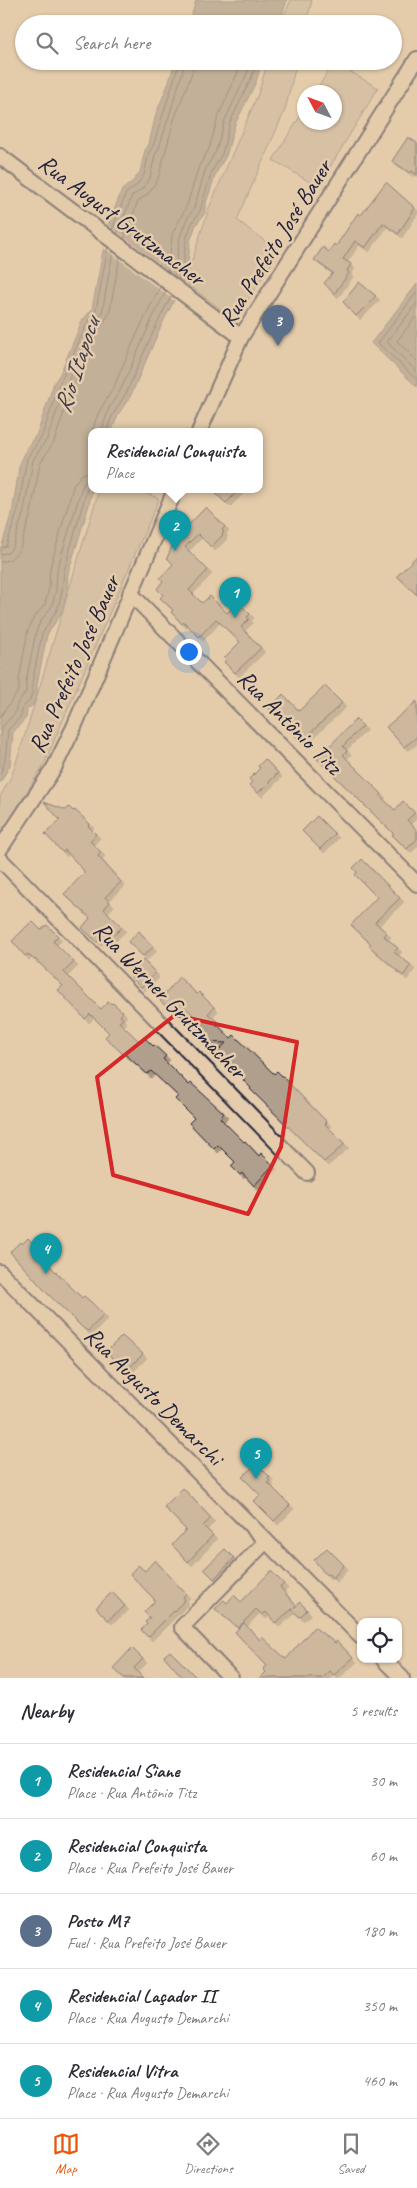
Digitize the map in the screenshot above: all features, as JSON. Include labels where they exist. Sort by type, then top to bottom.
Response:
[{"type":"street","name":"Rua Prefeito José Bauer","points":[[201,428],[241,337],[415,69]]},
{"type":"street","name":"Rua August Grutzmacher","points":[[0,156],[241,337]]},
{"type":"street","name":"Rua Prefeito José Bauer","points":[[0,849],[54,768],[74,727],[174,493]]},
{"type":"street","name":"Rua Antônio Titz","points":[[130,593],[417,884]]},
{"type":"street","name":"Rua Werner Grutzmacher","points":[[0,859],[307,1173]]},
{"type":"street","name":"Rua Augusto Demarchi","points":[[0,1272],[357,1633]]},
{"type":"street","points":[[231,1678],[182,1627],[266,1541]]},
{"type":"street","points":[[387,1663],[402,1678]]},
{"type":"highlighted area","points":[[175,1015],[297,1042],[281,1147],[248,1214],[113,1175],[97,1077]]},
{"type":"shaded area","points":[[291,0],[312,0],[308,15],[284,15]]},
{"type":"shaded area","points":[[265,70],[295,70],[285,110],[237,220],[279,252],[242,309],[234,314],[227,314],[185,282],[209,208],[258,94]]},
{"type":"shaded area","points":[[329,70],[348,70],[378,88],[318,187],[273,160],[297,121],[297,130],[342,130],[342,85],[319,85]]},
{"type":"shaded area","points":[[98,493],[146,493],[159,499],[44,764],[0,836],[0,797],[12,775]]},
{"type":"water","points":[[196,0],[287,0],[282,15],[192,14]]},
{"type":"water","name":"Rio Itapocu","points":[[172,70],[259,70],[256,82],[235,124],[226,156],[216,173],[205,206],[205,213],[196,225],[190,241],[187,275],[162,324],[131,395],[119,413],[113,428],[88,428],[88,493],[91,493],[68,573],[63,610],[47,635],[37,684],[37,695],[33,705],[27,709],[26,718],[13,732],[10,765],[0,783],[0,552],[13,508],[19,467],[27,447],[37,434],[54,383],[60,374],[82,321],[92,309],[108,225],[122,190],[140,172],[156,114]]},
{"type":"water","points":[[417,284],[417,387],[371,343]]},
{"type":"pier","points":[[106,223],[186,284],[176,302],[100,245]]},
{"type":"building","points":[[408,137],[417,143],[417,175],[412,171],[410,173],[392,161]]},
{"type":"building","points":[[386,182],[415,208],[398,234],[383,223],[365,248],[355,241],[343,259],[351,264],[347,271],[349,273],[334,294],[324,283],[333,273],[314,260],[323,247],[329,252],[334,244],[336,246],[358,213],[361,215]]},
{"type":"building","points":[[359,282],[376,296],[356,316],[343,302]]},
{"type":"building","points":[[215,493],[236,493],[226,503]]},
{"type":"building","points":[[206,507],[225,527],[222,530],[224,532],[211,547],[198,534],[185,547],[208,570],[189,590],[202,603],[210,596],[227,613],[238,602],[250,614],[247,617],[249,619],[241,627],[261,648],[235,673],[224,662],[226,660],[224,658],[240,642],[216,619],[199,637],[184,622],[182,624],[171,612],[173,610],[160,598],[163,595],[157,589],[163,581],[160,578],[173,564],[167,558],[177,534],[178,536]]},
{"type":"building","points":[[417,556],[417,595],[397,576]]},
{"type":"building","points":[[325,686],[342,703],[301,742],[269,709],[283,694],[299,711]]},
{"type":"building","points":[[417,701],[417,737],[404,747],[386,727]]},
{"type":"building","points":[[356,719],[363,726],[343,746],[347,751],[343,755],[382,794],[380,796],[395,810],[403,801],[415,813],[407,820],[417,830],[417,839],[407,849],[317,759]]},
{"type":"building","points":[[265,759],[278,773],[258,793],[249,785],[252,782],[249,779],[260,768],[258,766]]},
{"type":"building","points":[[44,802],[66,810],[69,807],[90,824],[88,826],[96,834],[90,841],[101,852],[98,856],[121,882],[105,897],[110,902],[104,909],[122,927],[105,944],[100,939],[97,942],[82,928],[90,918],[64,894],[84,871],[65,850],[63,853],[45,834],[60,820]]},
{"type":"building","points":[[317,816],[335,834],[320,849],[302,831]]},
{"type":"building","points":[[362,859],[400,898],[375,922],[387,933],[384,936],[398,948],[394,952],[411,965],[403,976],[369,946],[371,944],[351,925],[377,897],[355,875],[357,872],[353,868]]},
{"type":"building","points":[[32,921],[41,930],[47,925],[58,936],[53,941],[74,962],[64,972],[101,1009],[108,1002],[113,1003],[123,1012],[120,1016],[123,1019],[119,1022],[139,1041],[144,1037],[166,1056],[163,1059],[189,1085],[191,1083],[224,1113],[220,1118],[259,1156],[261,1153],[273,1165],[254,1186],[242,1173],[240,1175],[231,1166],[235,1162],[218,1145],[214,1149],[189,1123],[194,1118],[175,1099],[178,1096],[151,1071],[147,1074],[124,1055],[105,1037],[109,1033],[90,1014],[85,1019],[58,990],[63,986],[35,959],[28,954],[25,956],[12,941]]},
{"type":"building","points":[[139,931],[153,947],[143,956],[128,942]]},
{"type":"building","points":[[143,960],[155,974],[141,987],[129,975]]},
{"type":"building","points":[[179,977],[197,994],[199,992],[214,1007],[208,1014],[217,1021],[215,1023],[231,1038],[234,1035],[274,1074],[277,1071],[327,1122],[325,1124],[345,1144],[324,1162],[250,1089],[243,1080],[245,1078],[218,1051],[226,1043],[207,1042],[202,1037],[201,1039],[194,1032],[202,1024],[179,1001],[169,1009],[160,1001]]},
{"type":"building","points":[[28,1238],[43,1254],[48,1264],[82,1298],[84,1296],[104,1315],[88,1331],[47,1293],[10,1252],[20,1242],[22,1244]]},
{"type":"building","points":[[122,1336],[143,1354],[129,1368],[120,1364],[106,1352]]},
{"type":"building","points":[[255,1465],[257,1468],[259,1466],[270,1477],[268,1479],[270,1482],[268,1483],[290,1505],[274,1521],[254,1501],[260,1495],[242,1477]]},
{"type":"building","points":[[183,1488],[211,1518],[203,1526],[213,1535],[188,1562],[172,1545],[186,1530],[164,1507]]},
{"type":"building","points":[[327,1548],[344,1565],[333,1578],[328,1574],[326,1575],[314,1560]]},
{"type":"building","points":[[225,1549],[234,1558],[214,1579],[204,1569]]},
{"type":"building","points":[[155,1560],[186,1594],[183,1597],[185,1600],[148,1637],[141,1630],[147,1624],[145,1622],[150,1618],[144,1612],[154,1602],[154,1599],[130,1574],[138,1565],[145,1571]]},
{"type":"building","points":[[271,1571],[284,1584],[280,1587],[296,1606],[275,1623],[266,1612],[262,1615],[256,1609],[238,1628],[215,1609],[224,1600],[227,1603],[234,1595],[241,1602]]},
{"type":"building","points":[[112,1592],[125,1606],[108,1620],[96,1608]]},
{"type":"building","points":[[300,1602],[307,1610],[300,1617],[292,1610]]},
{"type":"building","points":[[244,1623],[260,1640],[262,1637],[286,1659],[314,1627],[335,1643],[337,1641],[353,1658],[334,1675],[330,1671],[323,1678],[260,1678],[266,1672],[263,1669],[267,1666],[235,1632]]},
{"type":"building","points":[[132,1648],[143,1659],[134,1668],[143,1678],[124,1678],[113,1668]]},
{"type":"building","points":[[170,1651],[197,1678],[183,1678],[164,1656]]},
{"type":"place","name":"Posto M7","points":[[278,346]]},
{"type":"place","name":"Residencial Conquista","points":[[175,551]]},
{"type":"place","name":"Residencial Siane","points":[[235,618]]},
{"type":"place","name":"Residencial Laçador II","points":[[46,1274]]},
{"type":"place","name":"Residencial Vitra","points":[[256,1479]]}]
